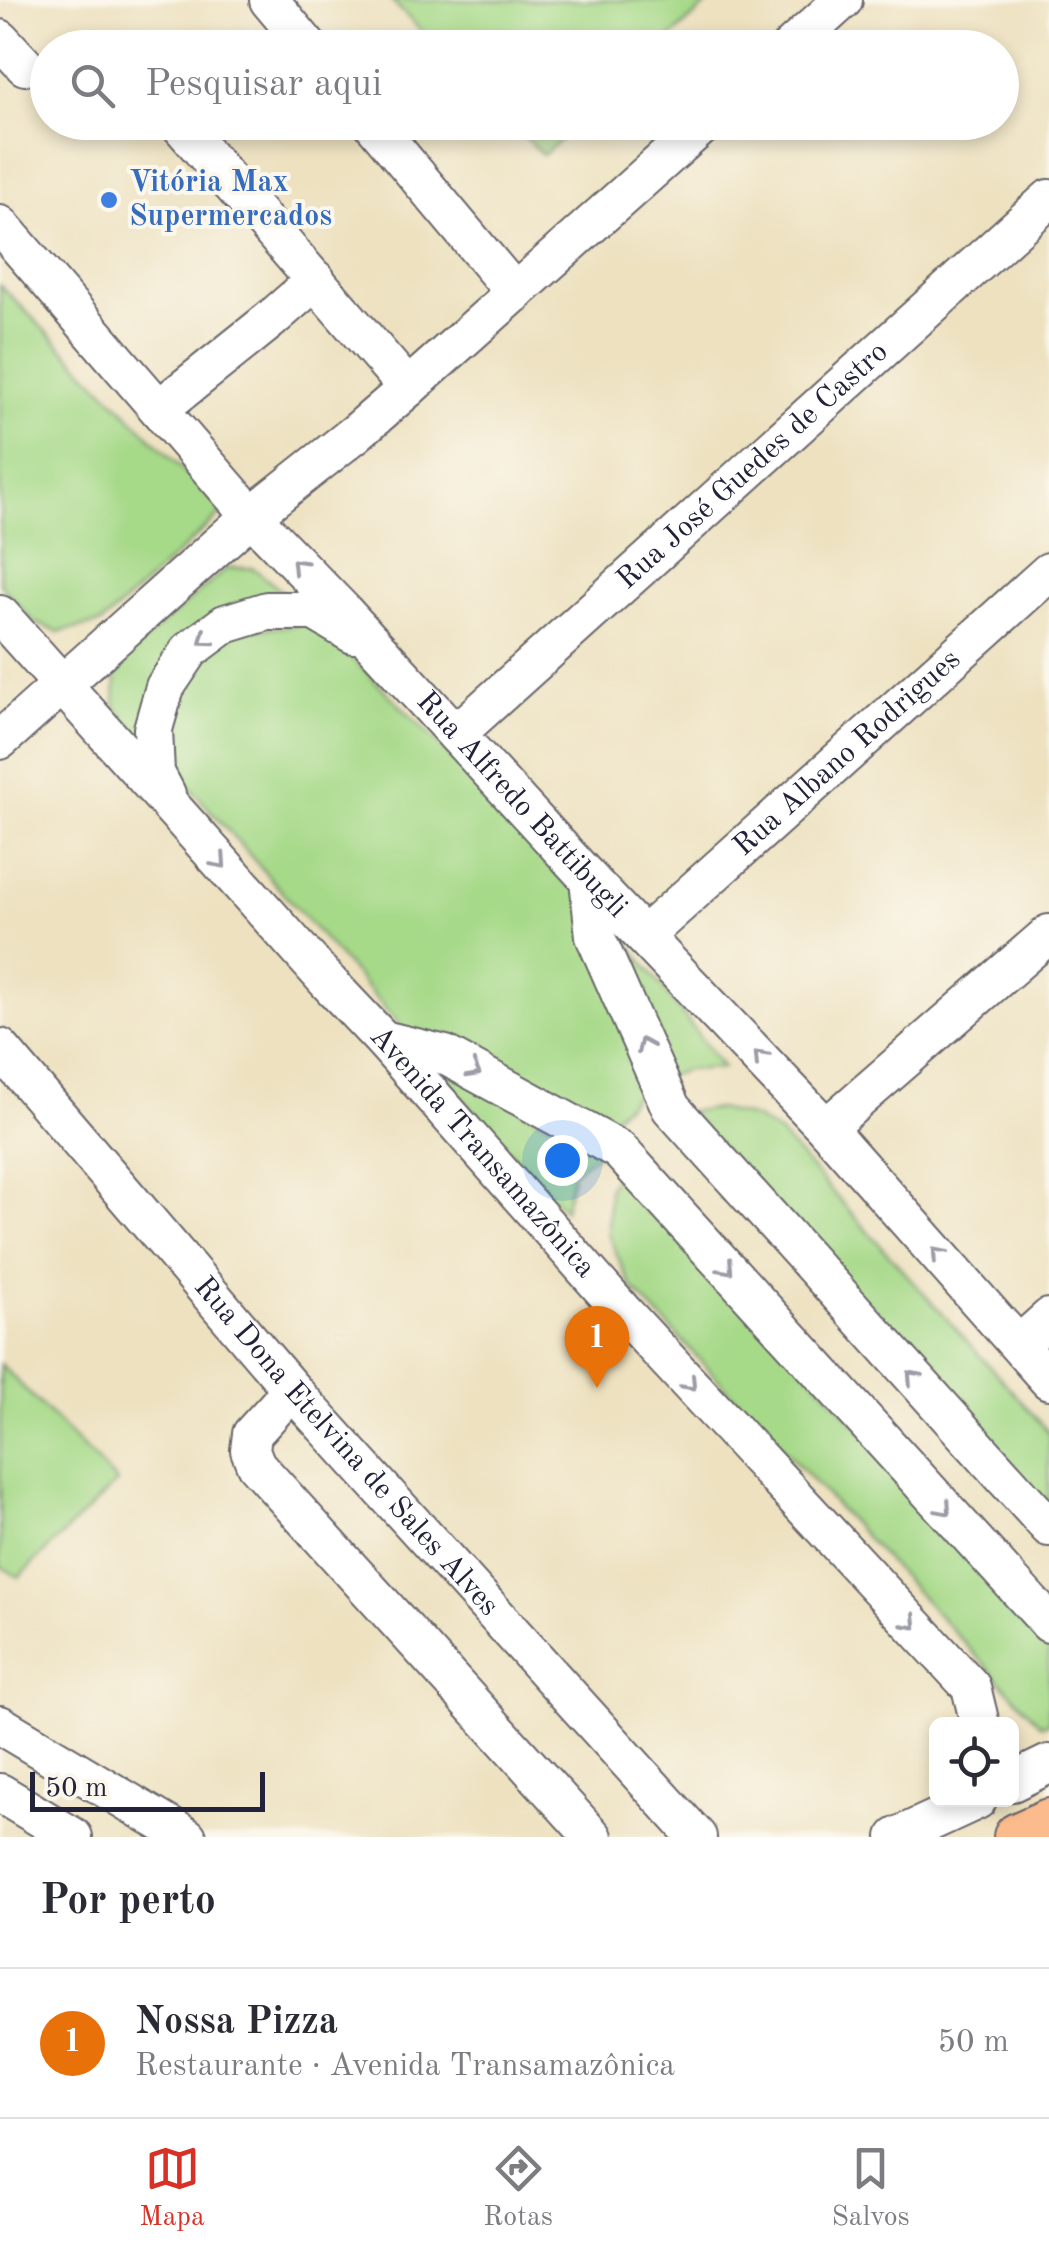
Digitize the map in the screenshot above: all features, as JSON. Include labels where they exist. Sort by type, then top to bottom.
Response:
[{"type":"main road","points":[[1018,1837],[1049,1823]]},
{"type":"street","points":[[269,0],[294,30]]},
{"type":"street","points":[[810,30],[843,0]]},
{"type":"street","points":[[194,140],[408,388]]},
{"type":"street","points":[[387,140],[515,293]]},
{"type":"street","points":[[0,740],[251,516],[408,388],[686,140]]},
{"type":"street","name":"Rua José Guedes de Castro","points":[[456,734],[1049,199]]},
{"type":"street","name":"Rua Alfredo Battibugli","points":[[0,225],[251,516],[826,1128],[1049,1380]]},
{"type":"street","points":[[159,409],[316,280]]},
{"type":"street","name":"Rua Albano Rodrigues","points":[[645,935],[1049,572]]},
{"type":"street","points":[[176,814],[155,773],[153,729],[165,687],[190,650],[225,624],[268,611],[314,612],[386,659]]},
{"type":"street","name":"Avenida Transamazônica","points":[[0,615],[624,1313],[971,1687],[978,1717]]},
{"type":"street","points":[[589,879],[595,936],[671,1108],[1049,1527]]},
{"type":"street","points":[[826,1128],[1049,934]]},
{"type":"street","points":[[383,1040],[445,1054],[618,1150],[1049,1622]]},
{"type":"street","name":"Rua Dona Etelvina de Sales Alves","points":[[0,1048],[292,1390],[697,1837]]},
{"type":"street","points":[[1019,1345],[1049,1318]]},
{"type":"street","points":[[292,1390],[252,1434],[250,1450],[256,1465],[594,1837]]},
{"type":"street","points":[[0,1726],[188,1837]]},
{"type":"street","points":[[1019,1779],[1049,1764]]},
{"type":"street","points":[[0,1793],[73,1837]]},
{"type":"street","points":[[897,1837],[948,1808]]},
{"type":"green space","points":[[391,0],[712,0],[679,30],[420,30]]},
{"type":"green space","points":[[528,140],[560,140],[543,155]]},
{"type":"green space","points":[[0,285],[224,511],[102,623],[59,632],[35,623],[0,584]]},
{"type":"green space","points":[[227,568],[253,568],[293,600],[237,612],[141,741],[115,706],[116,676],[129,653]]},
{"type":"green space","points":[[317,623],[580,885],[649,1083],[601,1128],[405,1031],[165,759],[172,689],[228,632]]},
{"type":"green space","points":[[598,902],[723,1068],[686,1070],[665,1077]]},
{"type":"green space","points":[[427,1059],[601,1151],[573,1172],[564,1210]]},
{"type":"green space","points":[[718,1109],[754,1118],[780,1134],[1049,1432],[1049,1515],[688,1111]]},
{"type":"green space","points":[[621,1166],[1049,1637],[1049,1723],[1041,1725],[630,1285],[608,1234],[609,1188]]},
{"type":"green space","points":[[0,1364],[117,1482],[19,1577],[0,1566]]},
{"type":"place","name":"Vitória Max Supermercados","points":[[109,200]]},
{"type":"place","name":"Nossa Pizza","points":[[597,1388]]}]
